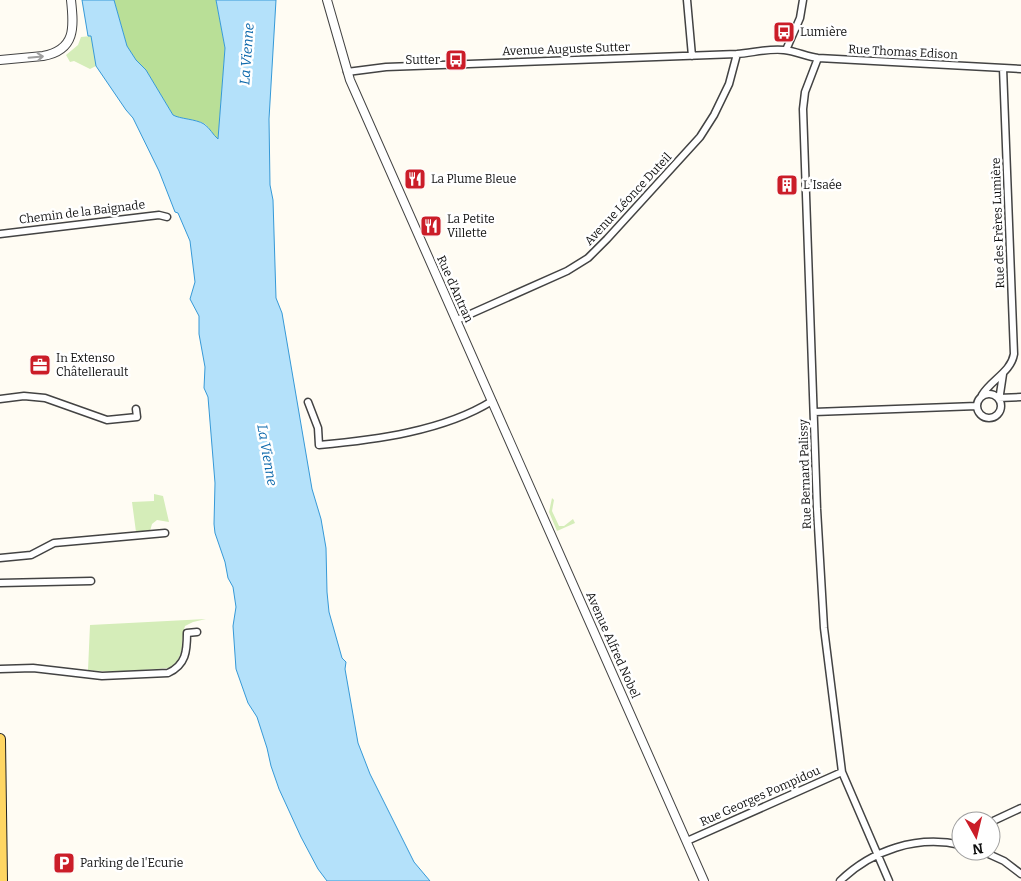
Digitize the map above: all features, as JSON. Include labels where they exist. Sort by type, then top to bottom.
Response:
[{"type":"main road","points":[[0,739],[2,881]]},
{"type":"street","points":[[0,60],[50,55],[67,43],[71,38],[73,30],[71,0]]},
{"type":"street","name":"Rue d'Antran","points":[[327,0],[347,72],[500,419]]},
{"type":"street","points":[[687,0],[692,56]]},
{"type":"street","points":[[786,50],[802,12],[804,0]]},
{"type":"street","name":"Avenue Auguste Sutter","points":[[347,72],[386,67],[692,56],[786,50]]},
{"type":"street","name":"Rue Thomas Edison","points":[[786,50],[818,58],[1021,69]]},
{"type":"street","name":"Avenue Léonce Duteil","points":[[457,320],[567,271],[588,258],[608,240],[700,137],[714,116],[729,84],[737,54]]},
{"type":"street","name":"Rue Bernard Palissy","points":[[818,58],[805,92],[803,110],[824,628],[842,772],[889,881]]},
{"type":"street","name":"Rue des Frères Lumière","points":[[982,396],[990,385],[1003,374],[1012,362],[1014,354],[1004,68]]},
{"type":"street","name":"Chemin de la Baignade","points":[[0,234],[159,215],[167,216]]},
{"type":"street","name":"Rue des Frères Lumière","points":[[998,398],[1003,374]]},
{"type":"street","points":[[992,394],[998,398],[1001,409],[997,416],[993,418],[982,416],[977,406],[979,398],[992,394]]},
{"type":"street","points":[[0,399],[24,396],[45,398],[110,420],[137,417],[136,409]]},
{"type":"street","points":[[998,398],[1021,397]]},
{"type":"street","points":[[308,402],[318,428],[319,445],[365,440],[432,426],[472,412],[492,401]]},
{"type":"street","points":[[814,412],[977,406]]},
{"type":"street","name":"Avenue Alfred Nobel","points":[[500,419],[704,881]]},
{"type":"street","points":[[0,558],[31,555],[54,543],[165,533]]},
{"type":"street","points":[[0,583],[90,581]]},
{"type":"street","points":[[0,669],[33,668],[102,676],[168,673],[176,669],[183,660],[187,649],[187,633],[197,632]]},
{"type":"street","name":"Rue Georges Pompidou","points":[[687,841],[842,772]]},
{"type":"street","points":[[1001,817],[1021,808]]},
{"type":"street","points":[[840,881],[856,867],[877,854],[908,844],[936,842],[951,843]]},
{"type":"street","points":[[1001,860],[1021,874]]},
{"type":"green space","points":[[114,0],[216,0],[225,48],[218,140],[205,124],[173,115],[146,70],[136,60],[127,46]]},
{"type":"green space","points":[[91,36],[96,66],[90,69],[74,61],[70,62],[66,55],[78,45],[81,37]]},
{"type":"green space","points":[[154,494],[163,496],[169,522],[157,520],[152,524],[150,531],[136,532],[132,502],[154,501]]},
{"type":"green space","points":[[552,498],[554,500],[552,511],[559,526],[564,526],[573,519],[575,523],[557,531],[549,512]]},
{"type":"green space","points":[[206,619],[185,626],[180,655],[169,668],[114,672],[88,670],[90,625]]},
{"type":"water","name":"La Vienne","points":[[82,0],[114,0],[127,46],[136,60],[146,70],[173,115],[204,124],[218,139],[225,48],[216,0],[276,0],[269,119],[270,185],[273,200],[276,298],[282,313],[312,489],[321,519],[326,548],[329,612],[342,658],[346,662],[345,669],[358,743],[370,774],[414,862],[430,881],[327,881],[318,869],[301,837],[279,789],[257,717],[248,703],[236,669],[233,626],[236,607],[233,587],[228,578],[225,562],[215,533],[215,483],[208,397],[204,388],[205,367],[199,334],[199,316],[190,299],[195,282],[190,241],[133,118],[96,66],[91,36],[88,36]]},
{"type":"place","name":"Lumière","points":[[784,32]]},
{"type":"place","name":"Sutter","points":[[456,60]]},
{"type":"place","name":"La Plume Bleue","points":[[415,179]]},
{"type":"place","name":"L'Isaée","points":[[787,185]]},
{"type":"place","name":"La Petite Villette","points":[[431,226]]},
{"type":"place","name":"In Extenso Châtellerault","points":[[40,365]]},
{"type":"place","name":"Parking de l'Ecurie","points":[[64,863]]}]
